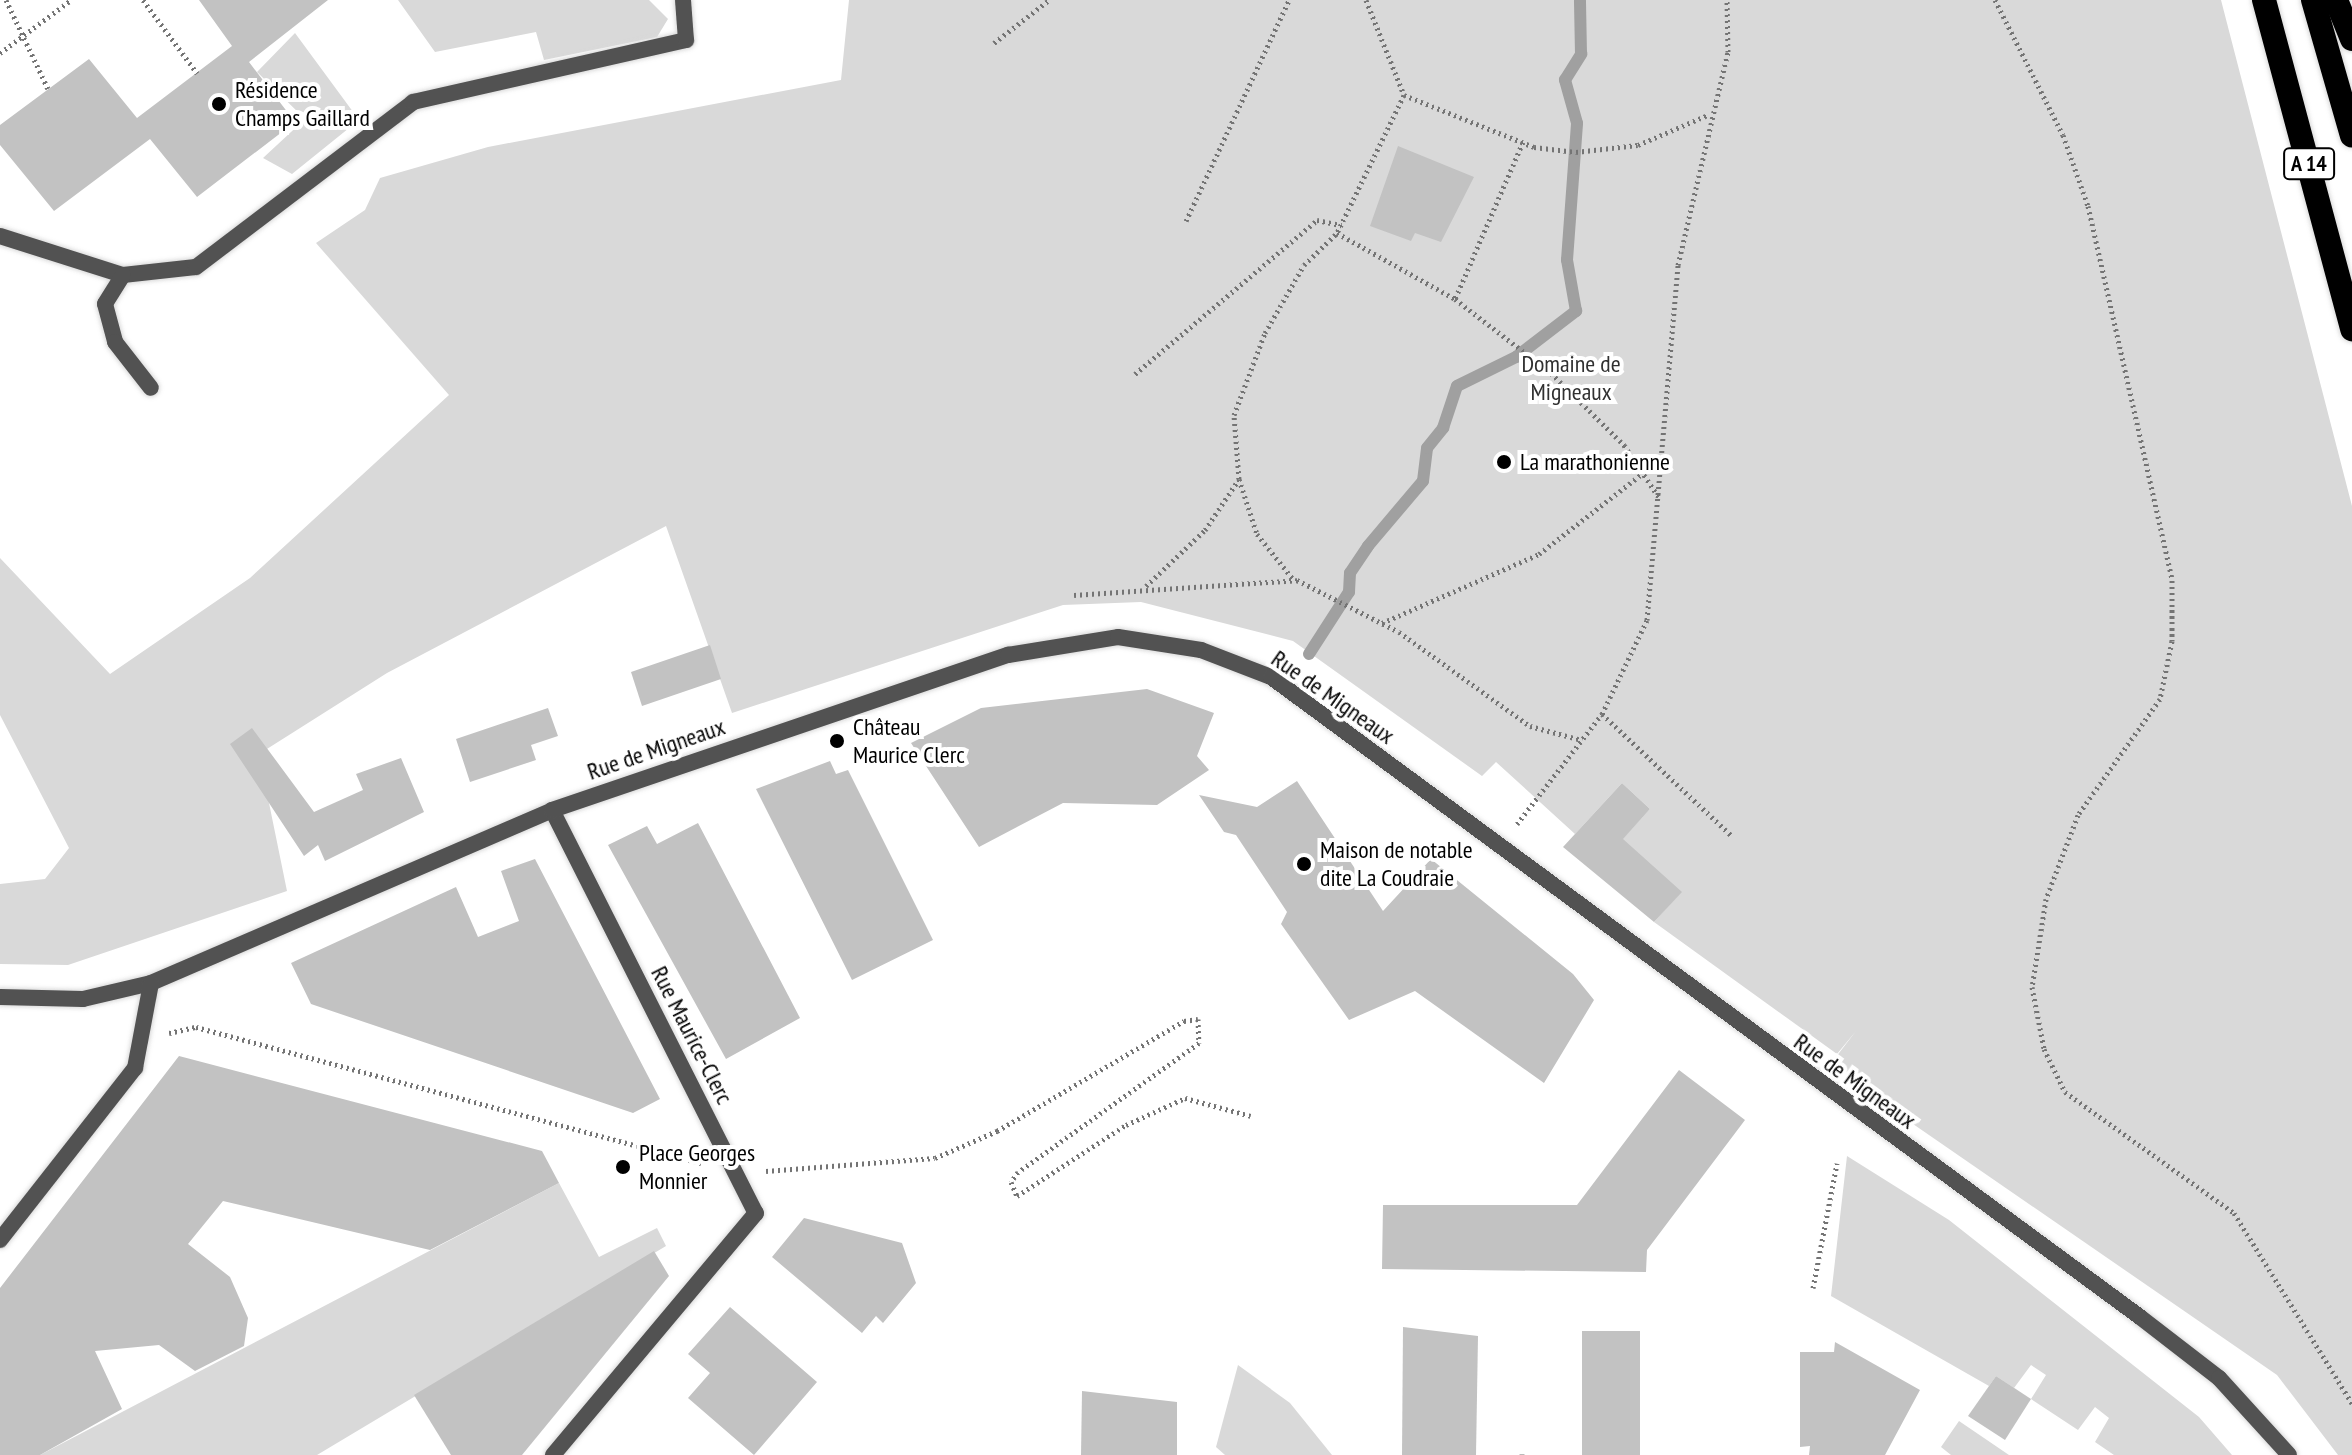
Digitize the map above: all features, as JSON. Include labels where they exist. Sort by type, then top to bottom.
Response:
[{"type":"highway","name":"A 14","points":[[2264,0],[2352,329]]},
{"type":"highway","name":"A 14","points":[[2313,0],[2352,136]]},
{"type":"highway","points":[[2336,0],[2352,39]]},
{"type":"street","points":[[0,236],[123,275],[196,267],[413,102],[686,40],[683,0]]},
{"type":"street","points":[[123,275],[105,304],[115,342],[151,388]]},
{"type":"street","name":"Rue de Migneaux","points":[[0,997],[83,999],[151,983],[552,810],[1008,655],[1118,637],[1201,650],[1271,677],[2196,1360],[2289,1455]]},
{"type":"street","name":"Rue Maurice-Clerc","points":[[552,810],[756,1213],[553,1455]]},
{"type":"street","points":[[0,1240],[135,1068],[151,983]]},
{"type":"path","points":[[6,0],[48,89]]},
{"type":"path","points":[[0,53],[71,0]]},
{"type":"path","points":[[143,0],[197,73]]},
{"type":"path","points":[[994,43],[1049,0]]},
{"type":"path","points":[[1186,221],[1289,0]]},
{"type":"path","points":[[1366,0],[1404,95],[1523,142],[1573,152],[1638,145],[1709,115]]},
{"type":"path","points":[[1499,847],[1602,714],[1647,620],[1661,500],[1678,265],[1709,115],[1728,52],[1727,0]]},
{"type":"path","points":[[1995,0],[2063,135],[2088,206],[2172,580],[2172,641],[2160,699],[2078,815],[2046,899],[2032,987],[2044,1049],[2065,1092],[2234,1213],[2352,1403]]},
{"type":"path","points":[[1293,580],[1257,534],[1239,479],[1234,415],[1265,333],[1304,265],[1337,233],[1404,95]]},
{"type":"path","points":[[1455,299],[1523,142]]},
{"type":"path","points":[[1135,374],[1317,220],[1341,225]]},
{"type":"path","points":[[1337,233],[1455,299],[1529,356],[1624,445],[1661,500]]},
{"type":"path","points":[[1381,623],[1539,554],[1643,473]]},
{"type":"path","points":[[1145,587],[1205,530],[1239,479]]},
{"type":"path","points":[[1074,595],[1145,587],[1293,580],[1381,623],[1530,726],[1582,740]]},
{"type":"path","points":[[1602,714],[1731,835]]},
{"type":"path","points":[[164,1034],[196,1027],[734,1172],[935,1158],[997,1131],[1184,1021],[1198,1019],[1199,1043],[1018,1172],[1011,1182],[1017,1196],[1126,1125],[1185,1098],[1251,1116]]},
{"type":"path","points":[[1813,1288],[1837,1163]]},
{"type":"green space","points":[[398,0],[649,0],[668,19],[657,37],[544,60],[536,32],[435,52]]},
{"type":"green space","name":"Domaine de Migneaux","points":[[849,0],[2221,0],[2352,506],[2352,1455],[2338,1455],[2277,1375],[1829,1066],[1856,1031],[1837,1054],[1654,922],[1681,892],[1604,859],[1650,809],[1622,783],[1575,834],[1496,762],[1482,776],[1293,641],[1141,602],[1063,605],[732,713],[666,526],[387,673],[259,754],[287,891],[68,965],[0,964],[0,884],[45,879],[69,848],[0,715],[0,558],[110,674],[250,578],[449,395],[316,243],[365,210],[380,178],[488,147],[841,80]]},
{"type":"green space","points":[[295,33],[359,120],[292,174],[263,158],[305,119],[257,72]]},
{"type":"green space","points":[[1847,1156],[1949,1220],[2199,1417],[2232,1455],[2114,1455],[2095,1442],[2109,1418],[2095,1407],[2078,1430],[2031,1399],[2046,1375],[2031,1365],[2014,1388],[1996,1376],[1989,1386],[1831,1296]]},
{"type":"green space","points":[[559,1183],[599,1257],[657,1228],[666,1246],[317,1455],[40,1455]]},
{"type":"green space","points":[[1238,1365],[1290,1403],[1332,1455],[1225,1455],[1216,1447]]},
{"type":"green space","points":[[1959,1421],[2009,1455],[1951,1455],[1941,1447]]},
{"type":"building","name":"Résidence Champs Gaillard","points":[[199,0],[328,0],[249,62],[295,122],[197,197],[150,139],[54,211],[0,145],[0,125],[89,59],[137,118],[232,46]]},
{"type":"building","points":[[1398,146],[1474,177],[1441,242],[1415,233],[1411,241],[1370,226]]},
{"type":"building","points":[[710,645],[721,679],[642,706],[631,672]]},
{"type":"building","points":[[1147,689],[1214,713],[1197,756],[1209,770],[1157,805],[1063,803],[979,847],[911,743],[981,708]]},
{"type":"building","points":[[548,708],[558,736],[531,745],[536,760],[470,782],[456,739]]},
{"type":"building","points":[[252,728],[314,812],[363,790],[356,774],[401,758],[424,812],[325,861],[318,845],[304,856],[230,744]]},
{"type":"building","points":[[830,761],[836,774],[848,770],[933,940],[852,980],[756,789]]},
{"type":"building","points":[[1297,781],[1383,911],[1431,859],[1573,974],[1594,1000],[1544,1083],[1415,991],[1349,1020],[1281,924],[1287,912],[1236,835],[1224,832],[1199,795],[1257,807]]},
{"type":"building","points":[[1622,783],[1650,809],[1623,839],[1682,892],[1654,922],[1563,847]]},
{"type":"building","points":[[698,823],[800,1018],[726,1059],[608,845],[647,826],[657,844]]},
{"type":"building","points":[[535,859],[660,1099],[633,1113],[311,1004],[291,963],[456,887],[478,937],[519,921],[501,871]]},
{"type":"building","points":[[179,1056],[542,1151],[559,1183],[430,1250],[223,1201],[188,1244],[230,1277],[248,1318],[244,1346],[195,1371],[159,1345],[95,1351],[122,1409],[40,1455],[0,1455],[0,1288]]},
{"type":"building","points":[[1679,1070],[1745,1120],[1647,1250],[1646,1272],[1382,1269],[1383,1205],[1577,1205]]},
{"type":"building","points":[[804,1218],[902,1243],[916,1283],[883,1323],[876,1316],[862,1333],[772,1257]]},
{"type":"building","points":[[654,1251],[669,1276],[522,1455],[451,1455],[414,1395]]},
{"type":"building","points":[[730,1307],[817,1382],[754,1455],[688,1398],[710,1373],[688,1354]]},
{"type":"building","points":[[1403,1327],[1478,1336],[1476,1455],[1402,1455]]},
{"type":"building","points":[[1582,1331],[1640,1331],[1640,1455],[1582,1455]]},
{"type":"building","points":[[1835,1342],[1920,1390],[1885,1455],[1809,1455],[1810,1446],[1800,1447],[1800,1352],[1834,1352]]},
{"type":"building","points":[[1996,1376],[2031,1399],[2005,1440],[1968,1416]]},
{"type":"building","points":[[1082,1391],[1177,1402],[1177,1455],[1081,1455]]},
{"type":"waterway","points":[[1309,654],[1349,592],[1350,573],[1368,546],[1423,481],[1427,448],[1443,428],[1457,386],[1516,357],[1576,311],[1567,260],[1577,123],[1565,80],[1581,54],[1580,0]]},
{"type":"place","name":"Résidence Champs Gaillard","points":[[219,104]]},
{"type":"place","name":"La marathonienne","points":[[1504,462]]},
{"type":"place","name":"Château Maurice Clerc","points":[[837,741]]},
{"type":"place","name":"Maison de notable dite La Coudraie","points":[[1304,864]]},
{"type":"place","name":"Place Georges Monnier","points":[[623,1167]]}]
